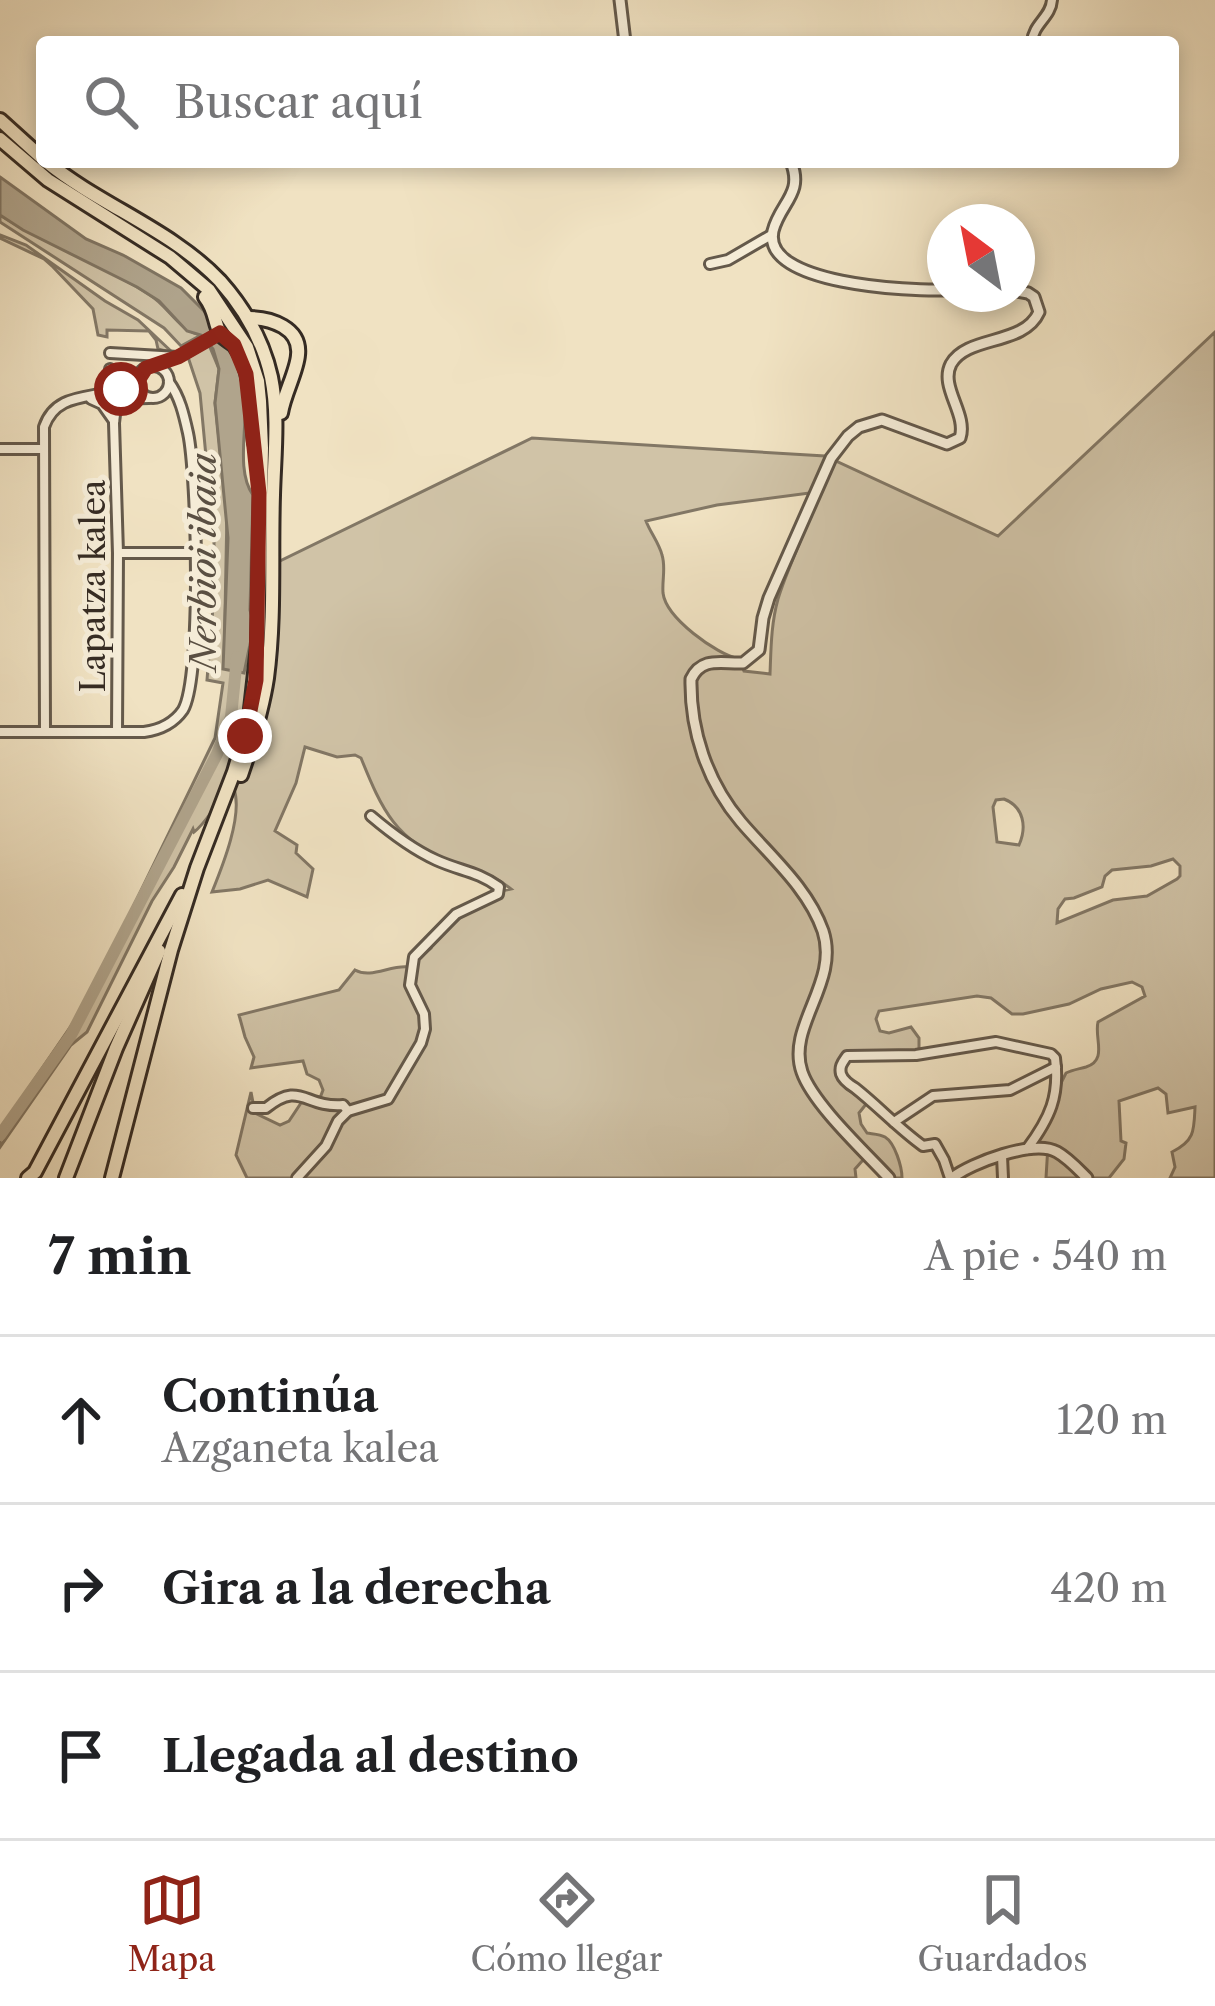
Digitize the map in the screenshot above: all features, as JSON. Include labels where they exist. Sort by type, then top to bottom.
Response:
[{"type":"main road","points":[[0,120],[36,152]]},
{"type":"main road","points":[[0,139],[36,168]]},
{"type":"main road","points":[[36,168],[189,280],[210,302],[246,374],[259,493]]},
{"type":"main road","points":[[56,168],[193,256],[230,293],[265,356],[274,400],[276,448],[270,648],[258,723],[241,776],[116,1048],[66,1178]]},
{"type":"main road","points":[[70,195],[184,266],[219,302],[242,335],[260,401],[258,646],[250,718],[171,950],[113,1177]]},
{"type":"main road","points":[[249,318],[284,326],[299,351],[285,392],[276,448]]},
{"type":"main road","points":[[265,356],[282,366],[299,351]]},
{"type":"main road","points":[[33,1176],[197,868]]},
{"type":"street","points":[[620,0],[624,36]]},
{"type":"street","points":[[1033,36],[1052,0]]},
{"type":"street","points":[[793,168],[794,190],[772,234],[773,247],[782,260],[806,272],[880,286],[927,289]]},
{"type":"street","points":[[710,264],[728,260],[772,234]]},
{"type":"street","points":[[889,1178],[811,1090],[801,1070],[802,1033],[824,974],[823,933],[784,867],[739,820],[707,765],[697,740],[691,679],[704,664],[743,663],[759,650],[770,598],[831,458],[848,436],[883,420],[947,444],[960,438],[963,424],[950,385],[953,360],[1031,325],[1039,312],[1035,302]]},
{"type":"street","points":[[45,732],[43,449],[49,414],[66,400],[110,394],[225,329]]},
{"type":"street","points":[[110,353],[175,358]]},
{"type":"street","points":[[84,397],[155,398],[166,391],[175,358]]},
{"type":"street","points":[[0,732],[156,730],[183,709],[192,664],[193,477],[179,398],[164,371],[151,367]]},
{"type":"street","points":[[110,369],[142,394],[174,404],[183,417]]},
{"type":"street","name":"Lapatza kalea","points":[[117,732],[114,421],[119,399],[131,383]]},
{"type":"street","points":[[84,397],[99,401],[114,421]]},
{"type":"street","points":[[116,441],[120,412],[134,399]]},
{"type":"street","points":[[0,448],[43,449]]},
{"type":"street","points":[[118,553],[194,553]]},
{"type":"street","points":[[297,1178],[326,1146],[348,1111],[388,1099],[421,1043],[424,1014],[410,986],[414,957],[456,914],[498,894],[499,887],[483,875],[438,861],[371,816]]},
{"type":"street","points":[[1027,1148],[1056,1096],[1051,1054],[997,1042],[927,1053],[853,1054],[843,1060],[841,1074],[847,1082],[923,1146],[934,1144],[951,1178],[1027,1148],[1058,1152],[1087,1178]]},
{"type":"street","points":[[894,1122],[933,1096],[1010,1090],[1056,1066]]},
{"type":"street","points":[[253,1108],[266,1108],[280,1097],[295,1094],[319,1105],[343,1105],[348,1111]]},
{"type":"street","points":[[1002,1156],[1003,1178]]},
{"type":"shaded area","points":[[0,177],[86,239],[181,288],[208,315],[218,342],[233,350],[244,400],[245,476],[253,495],[250,610],[254,625],[244,673],[223,669],[228,538],[215,403],[219,369],[213,349],[137,287],[0,215]]},
{"type":"shaded area","points":[[0,215],[132,284],[157,300],[186,329],[201,335],[181,346],[164,328],[0,222]]},
{"type":"shaded area","points":[[0,235],[26,245],[138,320],[173,353],[158,349],[149,331],[107,330],[107,337],[98,335],[93,309],[53,267]]},
{"type":"shaded area","points":[[1215,332],[1215,1178],[1170,1178],[1175,1167],[1172,1152],[1192,1134],[1195,1107],[1168,1113],[1166,1094],[1158,1088],[1119,1101],[1124,1159],[1109,1178],[1046,1178],[1048,1145],[1032,1141],[1066,1073],[1097,1059],[1098,1022],[1145,996],[1142,987],[1132,982],[1023,1014],[1012,1014],[991,998],[977,996],[879,1011],[880,1031],[911,1027],[919,1038],[919,1053],[846,1054],[840,1075],[847,1089],[867,1103],[859,1113],[861,1124],[867,1133],[889,1140],[902,1178],[891,1178],[863,1160],[855,1169],[856,1178],[247,1178],[236,1155],[251,1092],[255,1113],[280,1125],[289,1121],[301,1103],[320,1098],[323,1090],[319,1080],[307,1074],[303,1061],[251,1068],[254,1057],[239,1015],[339,990],[355,970],[368,973],[408,967],[473,903],[511,889],[432,854],[404,834],[384,808],[361,758],[337,757],[305,747],[296,783],[275,831],[297,845],[296,853],[313,869],[307,897],[268,880],[212,892],[234,826],[234,789],[228,793],[200,827],[193,829],[87,1032],[71,1045],[0,1147],[0,1130],[86,1004],[215,738],[223,683],[207,680],[214,541],[200,393],[188,357],[209,345],[219,369],[215,403],[227,512],[224,664],[239,581],[532,438],[825,456],[998,536]],"holes":[[[817,492],[778,599],[770,674],[744,671],[739,659],[706,643],[666,603],[662,555],[646,521],[717,505]],[[1004,799],[1020,812],[1019,845],[997,842],[996,800]],[[1173,859],[1180,866],[1180,876],[1147,896],[1113,900],[1057,923],[1065,899],[1102,887],[1112,870]]]},
{"type":"waterway","name":"Nerbioi ibaia","points":[[0,1135],[71,1035],[217,754],[231,717],[237,657]]},
{"type":"route","points":[[121,389],[137,382],[146,368],[178,357],[220,333],[242,360],[250,388],[259,493],[258,646],[245,736]]}]
